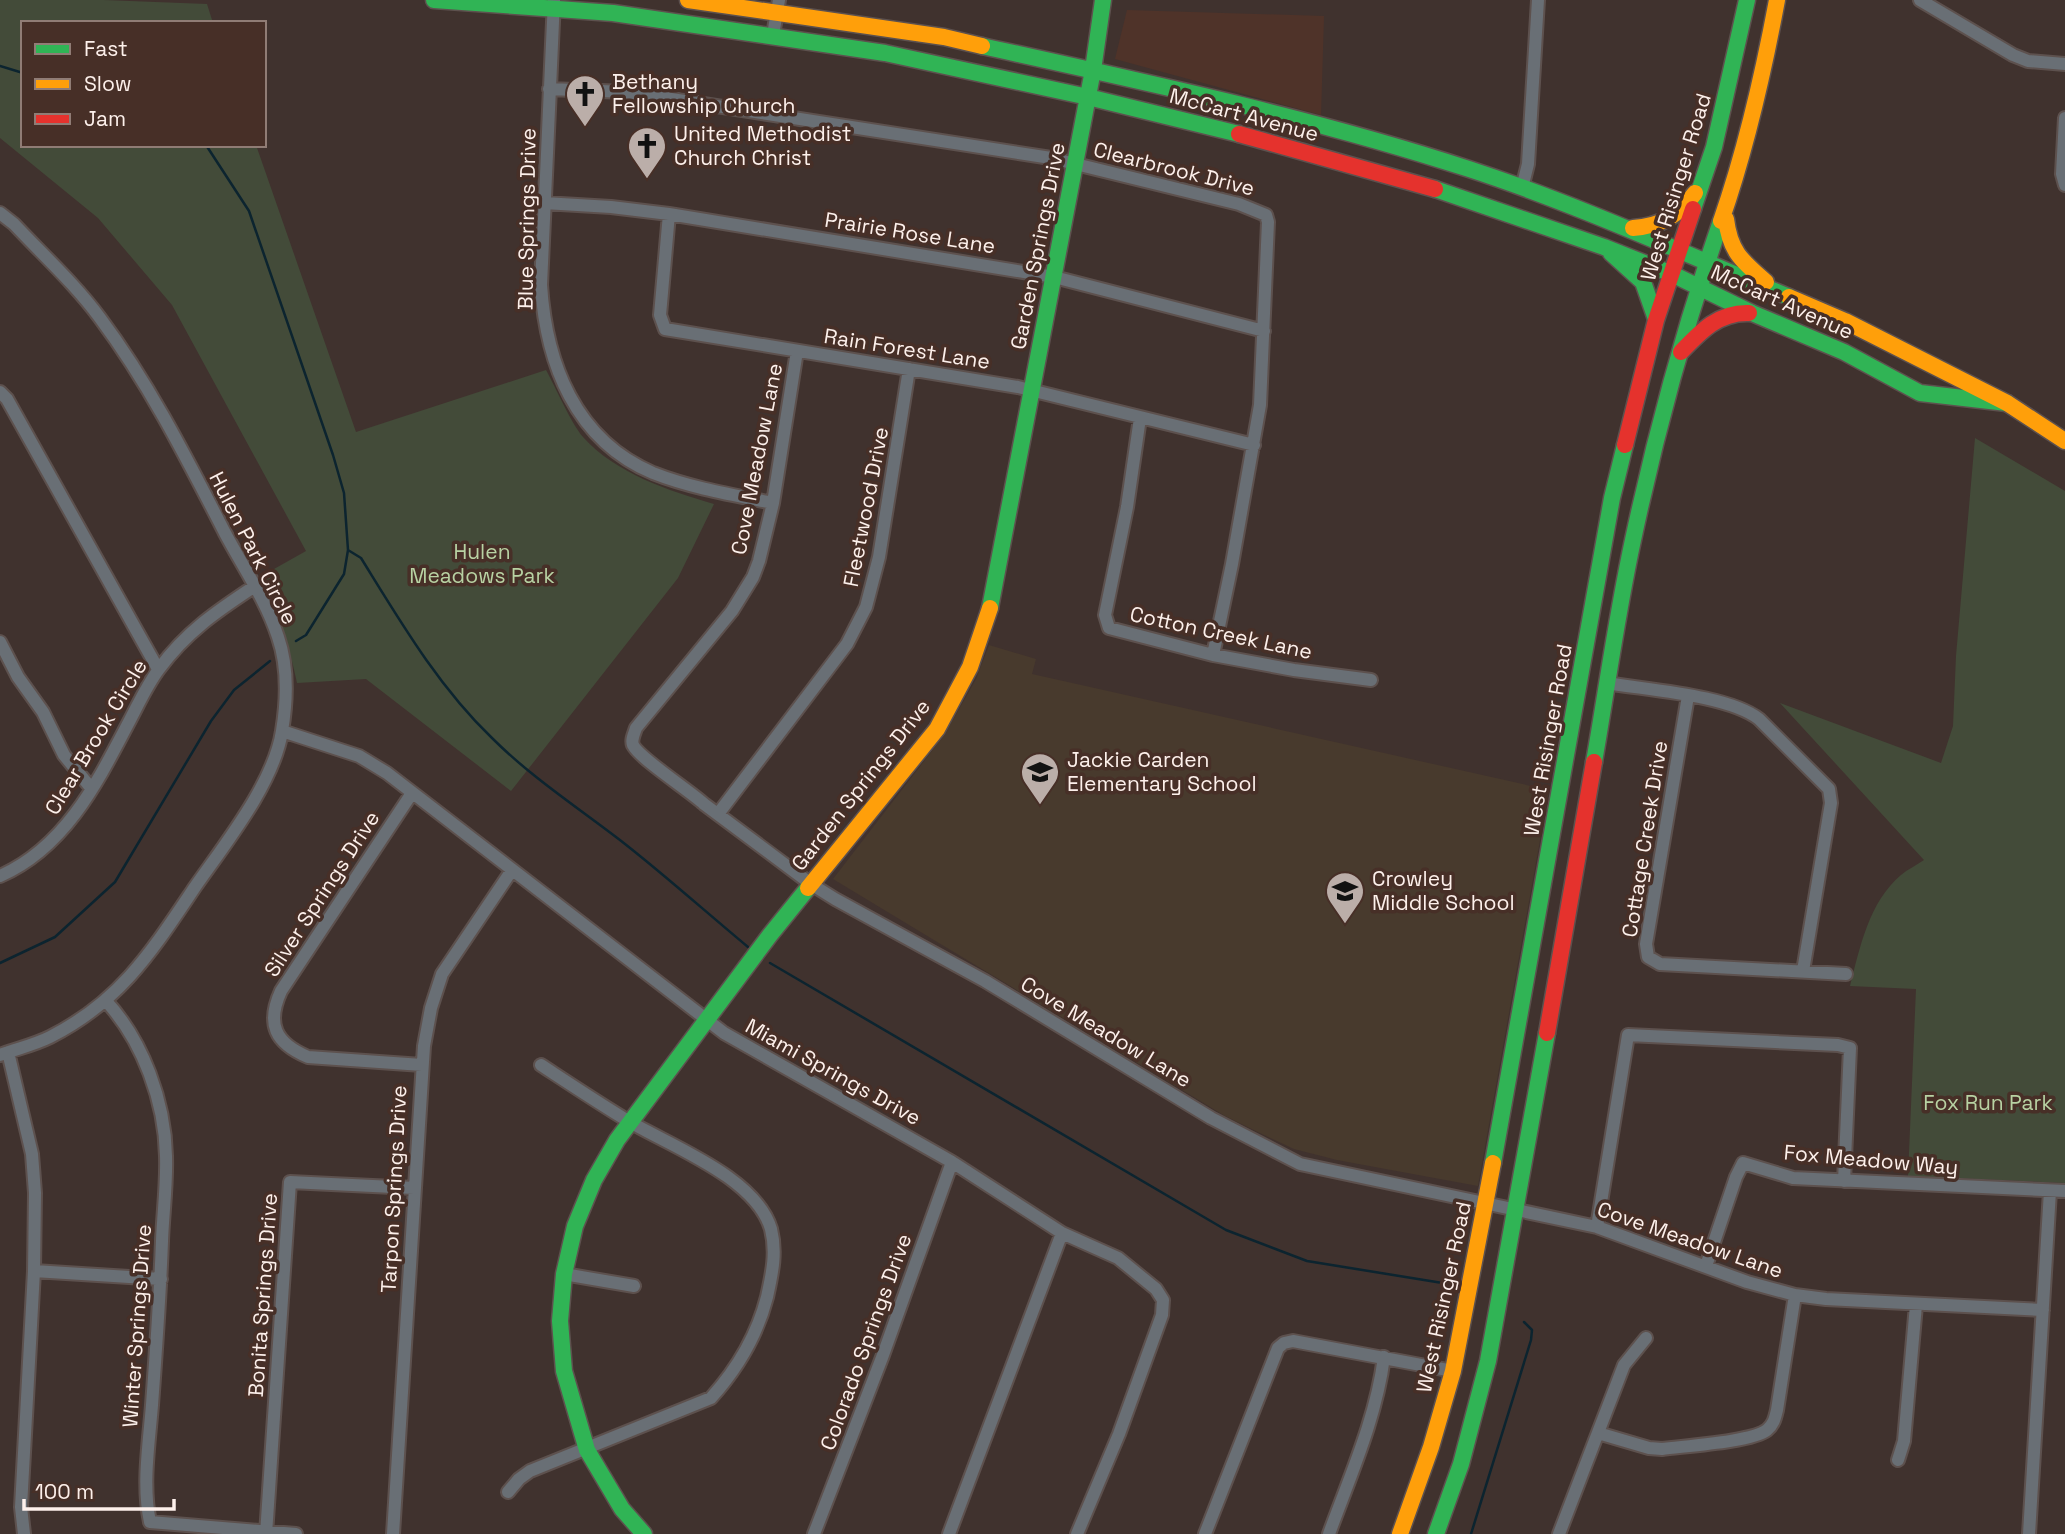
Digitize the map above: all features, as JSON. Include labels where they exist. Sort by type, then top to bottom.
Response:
[{"type":"main road","name":"McCart Avenue","points":[[435,0],[554,4],[773,35],[885,53],[1088,97],[1396,177],[1491,207],[1672,274],[1752,313],[1844,352],[1920,393],[2007,403]]},
{"type":"main road","name":"McCart Avenue","points":[[688,0],[778,6],[944,37],[1272,111],[1468,169],[1625,228],[1845,321],[2007,403],[2065,441]]},
{"type":"main road","name":"Garden Springs Drive","points":[[644,1534],[622,1509],[587,1450],[564,1371],[560,1321],[564,1274],[575,1226],[594,1180],[631,1122],[811,884],[937,729],[970,667],[991,604],[1088,97],[1103,0]]},
{"type":"main road","name":"West Risinger Road","points":[[1400,1534],[1431,1447],[1453,1371],[1486,1203],[1612,498],[1656,320],[1714,147],[1747,0]]},
{"type":"main road","points":[[1436,1534],[1461,1464],[1488,1361],[1632,543],[1661,420],[1698,287],[1738,172],[1766,60],[1777,0]]},
{"type":"main road","points":[[1625,228],[1650,228],[1676,215],[1685,207],[1704,179]]},
{"type":"main road","points":[[1726,209],[1727,238],[1732,250],[1779,293]]},
{"type":"main road","points":[[1604,247],[1643,282],[1656,320]]},
{"type":"main road","points":[[1679,354],[1703,328],[1717,320],[1740,311],[1752,313]]},
{"type":"main road","points":[[1581,679],[1607,683]]},
{"type":"street","points":[[1522,188],[1528,164],[1538,0]]},
{"type":"street","points":[[1920,0],[2013,55],[2028,61],[2065,64]]},
{"type":"street","name":"Blue Springs Drive","points":[[554,4],[541,285],[543,316],[553,359],[567,392],[586,421],[613,449],[649,471],[697,487],[773,503]]},
{"type":"street","points":[[773,35],[778,6]]},
{"type":"street","name":"Clearbrook Drive","points":[[549,89],[626,92],[1075,164],[1239,204],[1260,210],[1266,215],[1260,405],[1213,655]]},
{"type":"street","points":[[2065,118],[2062,174],[2065,185]]},
{"type":"street","name":"Prairie Rose Lane","points":[[544,203],[669,214],[1054,277],[1264,331]]},
{"type":"street","name":"Hulen Park Circle","points":[[0,214],[14,225],[99,317],[161,411],[255,586],[278,636],[284,659],[285,683],[279,748],[258,792],[148,957],[106,1001],[49,1038],[4,1054]]},
{"type":"street","name":"Rain Forest Lane","points":[[669,214],[660,315],[662,327],[665,329],[1031,391],[1254,445]]},
{"type":"street","name":"Cove Meadow Lane","points":[[797,351],[773,503],[760,561],[732,611],[635,728],[633,745],[640,754],[811,884],[985,981],[1148,1078],[1170,1094],[1300,1164],[1597,1227],[1747,1282],[1795,1295],[1916,1305],[2043,1310]]},
{"type":"street","name":"Fleetwood Drive","points":[[718,814],[847,644],[866,607],[879,557],[909,369]]},
{"type":"street","points":[[0,392],[7,399],[158,669]]},
{"type":"street","name":"Cotton Creek Lane","points":[[1140,418],[1127,507],[1105,615],[1109,628],[1213,655],[1294,670],[1371,680]]},
{"type":"street","name":"Clear Brook Circle","points":[[0,876],[52,843],[76,813],[158,669],[194,628],[255,586]]},
{"type":"street","points":[[0,642],[18,677],[43,712],[64,755],[92,788]]},
{"type":"street","points":[[1607,683],[1720,702],[1754,715],[1826,786],[1831,803],[1803,971]]},
{"type":"street","name":"Cottage Creek Drive","points":[[1688,696],[1646,944],[1648,957],[1660,964],[1846,974]]},
{"type":"street","name":"Miami Springs Drive","points":[[282,731],[359,756],[387,773],[706,1021],[953,1162],[1062,1233],[1118,1258],[1146,1279],[1163,1300],[1162,1315],[1119,1434],[1077,1534]]},
{"type":"street","name":"Silver Springs Drive","points":[[412,793],[281,991],[272,1010],[275,1027],[281,1039],[290,1049],[308,1057],[422,1065]]},
{"type":"street","name":"Tarpon Springs Drive","points":[[393,1534],[422,1065],[431,1008],[442,974],[512,870]]},
{"type":"street","name":"Winter Springs Drive","points":[[106,1001],[120,1016],[154,1084],[166,1153],[161,1279],[148,1456],[150,1522],[296,1534]]},
{"type":"street","points":[[1597,1227],[1628,1035],[1838,1045],[1850,1048],[1844,1181]]},
{"type":"street","points":[[4,1054],[32,1154],[35,1193],[34,1271],[21,1507],[24,1534]]},
{"type":"street","points":[[508,1492],[530,1471],[711,1398],[732,1375],[749,1346],[764,1308],[775,1262],[770,1227],[754,1200],[730,1177],[631,1122],[541,1065]]},
{"type":"street","name":"Colorado Springs Drive","points":[[814,1534],[953,1162]]},
{"type":"street","name":"Fox Meadow Way","points":[[1706,1266],[1735,1177],[1744,1163],[1793,1178],[2065,1191]]},
{"type":"street","name":"Bonita Springs Drive","points":[[267,1533],[290,1182],[414,1188]]},
{"type":"street","points":[[2029,1534],[2049,1191]]},
{"type":"street","points":[[949,1534],[1062,1233]]},
{"type":"street","points":[[34,1271],[161,1279]]},
{"type":"street","points":[[564,1274],[634,1286]]},
{"type":"street","points":[[1598,1433],[1650,1448],[1662,1448],[1755,1436],[1769,1429],[1775,1421],[1795,1295]]},
{"type":"street","points":[[1898,1460],[1905,1441],[1916,1305]]},
{"type":"street","points":[[1559,1534],[1624,1364],[1646,1338]]},
{"type":"street","points":[[1205,1534],[1278,1348],[1284,1343],[1293,1341],[1453,1371]]},
{"type":"street","points":[[1329,1534],[1371,1420],[1378,1397],[1384,1357]]},
{"type":"shaded area","points":[[1127,10],[1324,16],[1321,115],[1115,59]]},
{"type":"shaded area","name":"Crowley Middle School","points":[[989,645],[1036,659],[1032,674],[1549,790],[1478,1186],[1337,1160],[1294,1149],[1262,1134],[1225,1116],[833,879],[945,734],[976,679]]},
{"type":"green space","name":"Hulen Meadows Park","points":[[0,0],[207,4],[212,21],[21,21],[21,147],[257,147],[356,432],[546,370],[578,431],[596,450],[644,479],[714,504],[678,578],[511,791],[366,679],[297,683],[282,628],[258,578],[306,551],[172,305],[98,218],[0,138]]},
{"type":"green space","name":"Fox Run Park","points":[[1975,438],[2065,491],[2065,1183],[1908,1176],[1916,989],[1850,986],[1867,926],[1881,898],[1901,875],[1924,860],[1780,703],[1941,763],[1953,726],[1956,656]]},
{"type":"waterway","points":[[0,66],[21,72]]},
{"type":"waterway","points":[[207,147],[249,211],[333,455],[344,493],[348,550],[361,558],[437,675],[492,738],[523,767],[641,857],[748,947]]},
{"type":"waterway","points":[[296,641],[306,635],[344,574],[348,550]]},
{"type":"waterway","points":[[0,963],[55,937],[115,882],[211,721],[234,690],[270,661]]},
{"type":"waterway","points":[[770,963],[1226,1230],[1307,1261],[1461,1286]]},
{"type":"waterway","points":[[1471,1534],[1531,1340],[1532,1330],[1524,1322]]},
{"type":"traffic: fast","points":[[434,0],[613,13],[885,53],[1088,97],[1239,134]]},
{"type":"traffic: fast","points":[[990,608],[1093,70],[1103,0]]},
{"type":"traffic: fast","points":[[1693,209],[1714,147],[1747,0]]},
{"type":"traffic: fast","points":[[982,46],[1227,102],[1409,150],[1550,198],[1789,297]]},
{"type":"traffic: fast","points":[[1435,189],[1604,247],[1672,274],[1752,313],[1844,352],[1920,393],[2007,403]]},
{"type":"traffic: fast","points":[[1594,762],[1622,595],[1661,419],[1721,221]]},
{"type":"traffic: fast","points":[[1611,253],[1643,282],[1656,319]]},
{"type":"traffic: fast","points":[[1493,1163],[1612,498],[1625,445]]},
{"type":"traffic: fast","points":[[644,1534],[622,1509],[587,1450],[564,1371],[560,1321],[564,1274],[575,1226],[594,1180],[617,1140],[808,888]]},
{"type":"traffic: fast","points":[[1436,1534],[1461,1464],[1488,1361],[1547,1033]]},
{"type":"traffic: slow","points":[[688,0],[944,37],[982,46]]},
{"type":"traffic: slow","points":[[1721,221],[1753,112],[1777,0]]},
{"type":"traffic: slow","points":[[1633,228],[1652,225],[1668,218],[1682,208],[1695,193]]},
{"type":"traffic: slow","points":[[1726,219],[1738,255],[1766,282]]},
{"type":"traffic: slow","points":[[1789,297],[1845,321],[2007,403],[2065,441]]},
{"type":"traffic: slow","points":[[808,888],[937,729],[970,667],[990,608]]},
{"type":"traffic: slow","points":[[1400,1534],[1431,1447],[1453,1371],[1493,1163]]},
{"type":"traffic: jam","points":[[1239,134],[1435,189]]},
{"type":"traffic: jam","points":[[1625,445],[1656,320],[1693,209]]},
{"type":"traffic: jam","points":[[1681,352],[1711,324],[1729,316],[1749,313]]},
{"type":"traffic: jam","points":[[1547,1033],[1594,762]]},
{"type":"place","name":"Bethany Fellowship Church","points":[[585,128]]},
{"type":"place","name":"United Methodist Church Christ","points":[[647,180]]},
{"type":"place","name":"Jackie Carden Elementary School","points":[[1040,806]]},
{"type":"place","name":"Crowley Middle School","points":[[1345,925]]}]
